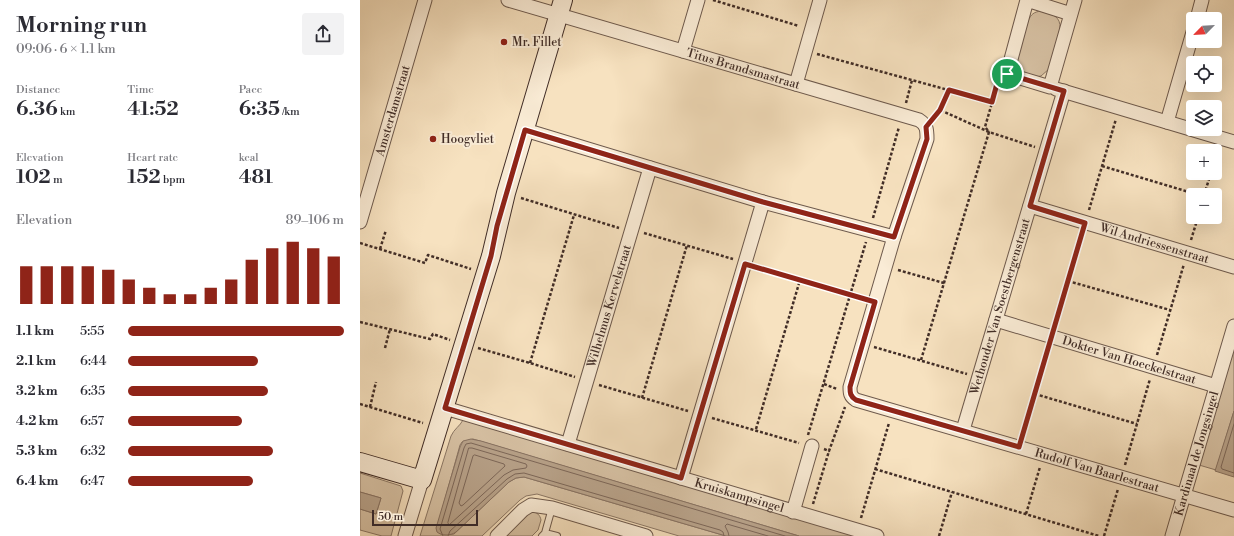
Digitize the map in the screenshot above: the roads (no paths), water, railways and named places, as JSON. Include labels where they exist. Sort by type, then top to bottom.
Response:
[{"type":"street","name":"Amsterdamstraat","points":[[360,222],[425,0]]},
{"type":"street","name":"Titus Brandsmastraat","points":[[508,0],[561,8],[683,51],[919,120],[926,127],[927,139],[894,237]]},
{"type":"street","points":[[683,51],[698,0]]},
{"type":"street","points":[[796,84],[820,0]]},
{"type":"street","points":[[1071,14],[1026,0],[1007,74],[1234,142]]},
{"type":"street","points":[[1050,87],[1075,0]]},
{"type":"street","points":[[1199,12],[1202,0]]},
{"type":"street","points":[[405,536],[491,256],[506,194],[561,8]]},
{"type":"street","points":[[1167,122],[1188,48]]},
{"type":"street","name":"Wethouder Van Soestbergenstraat","points":[[963,430],[1064,91]]},
{"type":"street","points":[[525,130],[763,202],[894,237]]},
{"type":"street","name":"Wilhelmus Kervelstraat","points":[[568,444],[650,168]]},
{"type":"street","points":[[681,478],[763,202]]},
{"type":"street","name":"Wil Andriessenstraat","points":[[1030,206],[1234,267]]},
{"type":"street","name":"Rudolf Van Baarlestraat","points":[[894,237],[850,387],[851,396],[856,400],[1234,510]]},
{"type":"street","name":"Dokter Van Hoeckelstraat","points":[[996,320],[1216,386]]},
{"type":"street","name":"Kardinaal de Jongsingel","points":[[1172,536],[1234,326]]},
{"type":"street","name":"Kruiskampsingel","points":[[445,408],[877,536]]},
{"type":"street","points":[[792,512],[810,442]]},
{"type":"street","points":[[360,462],[422,480]]},
{"type":"street","points":[[497,536],[523,510],[531,505],[552,508],[646,536]]},
{"type":"lane","points":[[552,508],[543,534],[557,536]]},
{"type":"water","points":[[1234,411],[1234,477],[1215,471]]},
{"type":"water","points":[[471,439],[799,536],[726,536],[524,477],[516,478],[509,482],[456,532],[449,535],[444,535],[437,532],[436,528],[460,447],[463,441]]},
{"type":"water","points":[[360,492],[381,498],[376,514],[360,509]]},
{"type":"place","name":"Mr. Fillet","points":[[504,42]]},
{"type":"place","name":"Hoogvliet","points":[[433,139]]}]
